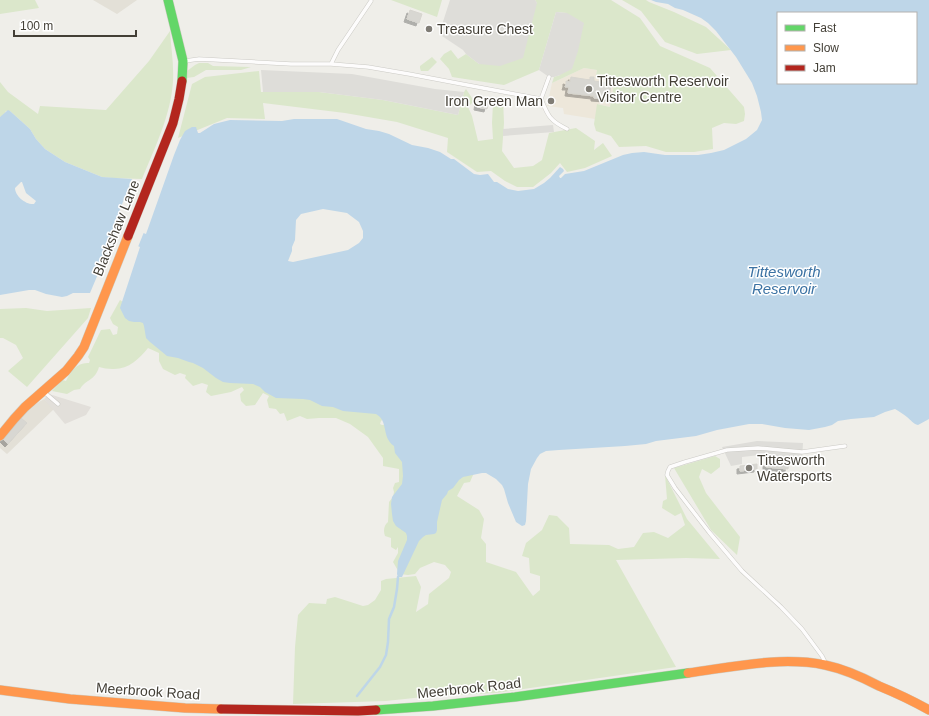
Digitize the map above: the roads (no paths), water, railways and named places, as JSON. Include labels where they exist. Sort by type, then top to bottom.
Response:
[{"type":"street","name":"Blackshaw Lane","points":[[0,436],[10,423],[28,405],[63,375],[84,347],[173,122],[182,82],[183,61],[168,0]]},
{"type":"street","name":"Meerbrook Road","points":[[0,690],[70,699],[185,708],[358,711],[433,706],[515,697],[755,664],[805,662],[826,665],[849,672],[914,701],[929,710]]},
{"type":"lane","points":[[331,64],[338,50],[371,2]]},
{"type":"lane","points":[[183,61],[199,59],[291,64],[331,64],[368,67],[541,99]]},
{"type":"lane","points":[[549,77],[541,99],[547,114],[556,124],[567,128]]},
{"type":"lane","points":[[43,391],[58,404]]},
{"type":"lane","points":[[826,665],[822,656],[802,629],[781,607],[742,571],[709,532],[674,488],[668,475],[668,471],[670,467],[727,450],[758,448],[802,452],[845,446]]},
{"type":"water","name":"Tittesworth Reservoir","points":[[651,0],[929,0],[929,419],[918,425],[913,423],[895,409],[874,417],[838,421],[832,425],[809,430],[762,424],[749,424],[717,430],[696,436],[656,441],[646,444],[546,451],[540,454],[531,469],[528,484],[525,525],[522,526],[516,522],[504,489],[496,479],[486,473],[463,477],[453,488],[448,491],[442,500],[436,533],[426,535],[419,541],[402,577],[398,577],[398,561],[407,540],[407,536],[406,533],[396,526],[393,521],[391,504],[392,497],[402,484],[402,462],[395,453],[394,446],[386,434],[380,417],[376,414],[343,411],[333,407],[322,406],[310,400],[276,398],[253,384],[223,382],[193,363],[167,356],[146,338],[143,323],[129,321],[125,318],[120,308],[140,247],[114,236],[90,293],[73,293],[62,297],[35,290],[29,290],[0,295],[0,117],[8,110],[30,129],[45,149],[65,162],[102,177],[132,179],[115,222],[146,234],[174,155],[185,131],[192,127],[196,127],[198,133],[200,133],[214,124],[230,120],[282,121],[294,119],[337,119],[366,129],[389,134],[412,145],[440,152],[451,159],[454,159],[474,174],[488,174],[494,182],[497,182],[508,189],[518,191],[534,189],[550,178],[560,167],[564,171],[559,176],[561,178],[565,174],[584,171],[623,155],[632,153],[644,152],[665,155],[698,155],[711,153],[724,150],[746,139],[757,130],[762,120],[757,96],[752,83],[736,57],[708,23],[701,18],[668,4]],"holes":[[[21,182],[26,193],[36,201],[34,204],[28,203],[22,199],[15,191],[15,188]],[[323,209],[347,213],[359,222],[363,231],[363,238],[359,243],[348,250],[293,262],[288,261],[295,240],[296,220],[301,214]]]},
{"type":"waterway","points":[[357,696],[380,667],[386,655],[389,619],[394,607],[398,577]]},
{"type":"place","name":"Treasure Chest","points":[[429,29]]},
{"type":"place","name":"Tittesworth Reservoir Visitor Centre","points":[[589,89]]},
{"type":"place","name":"Iron Green Man","points":[[551,101]]},
{"type":"place","name":"Tittesworth Watersports","points":[[749,468]]}]
